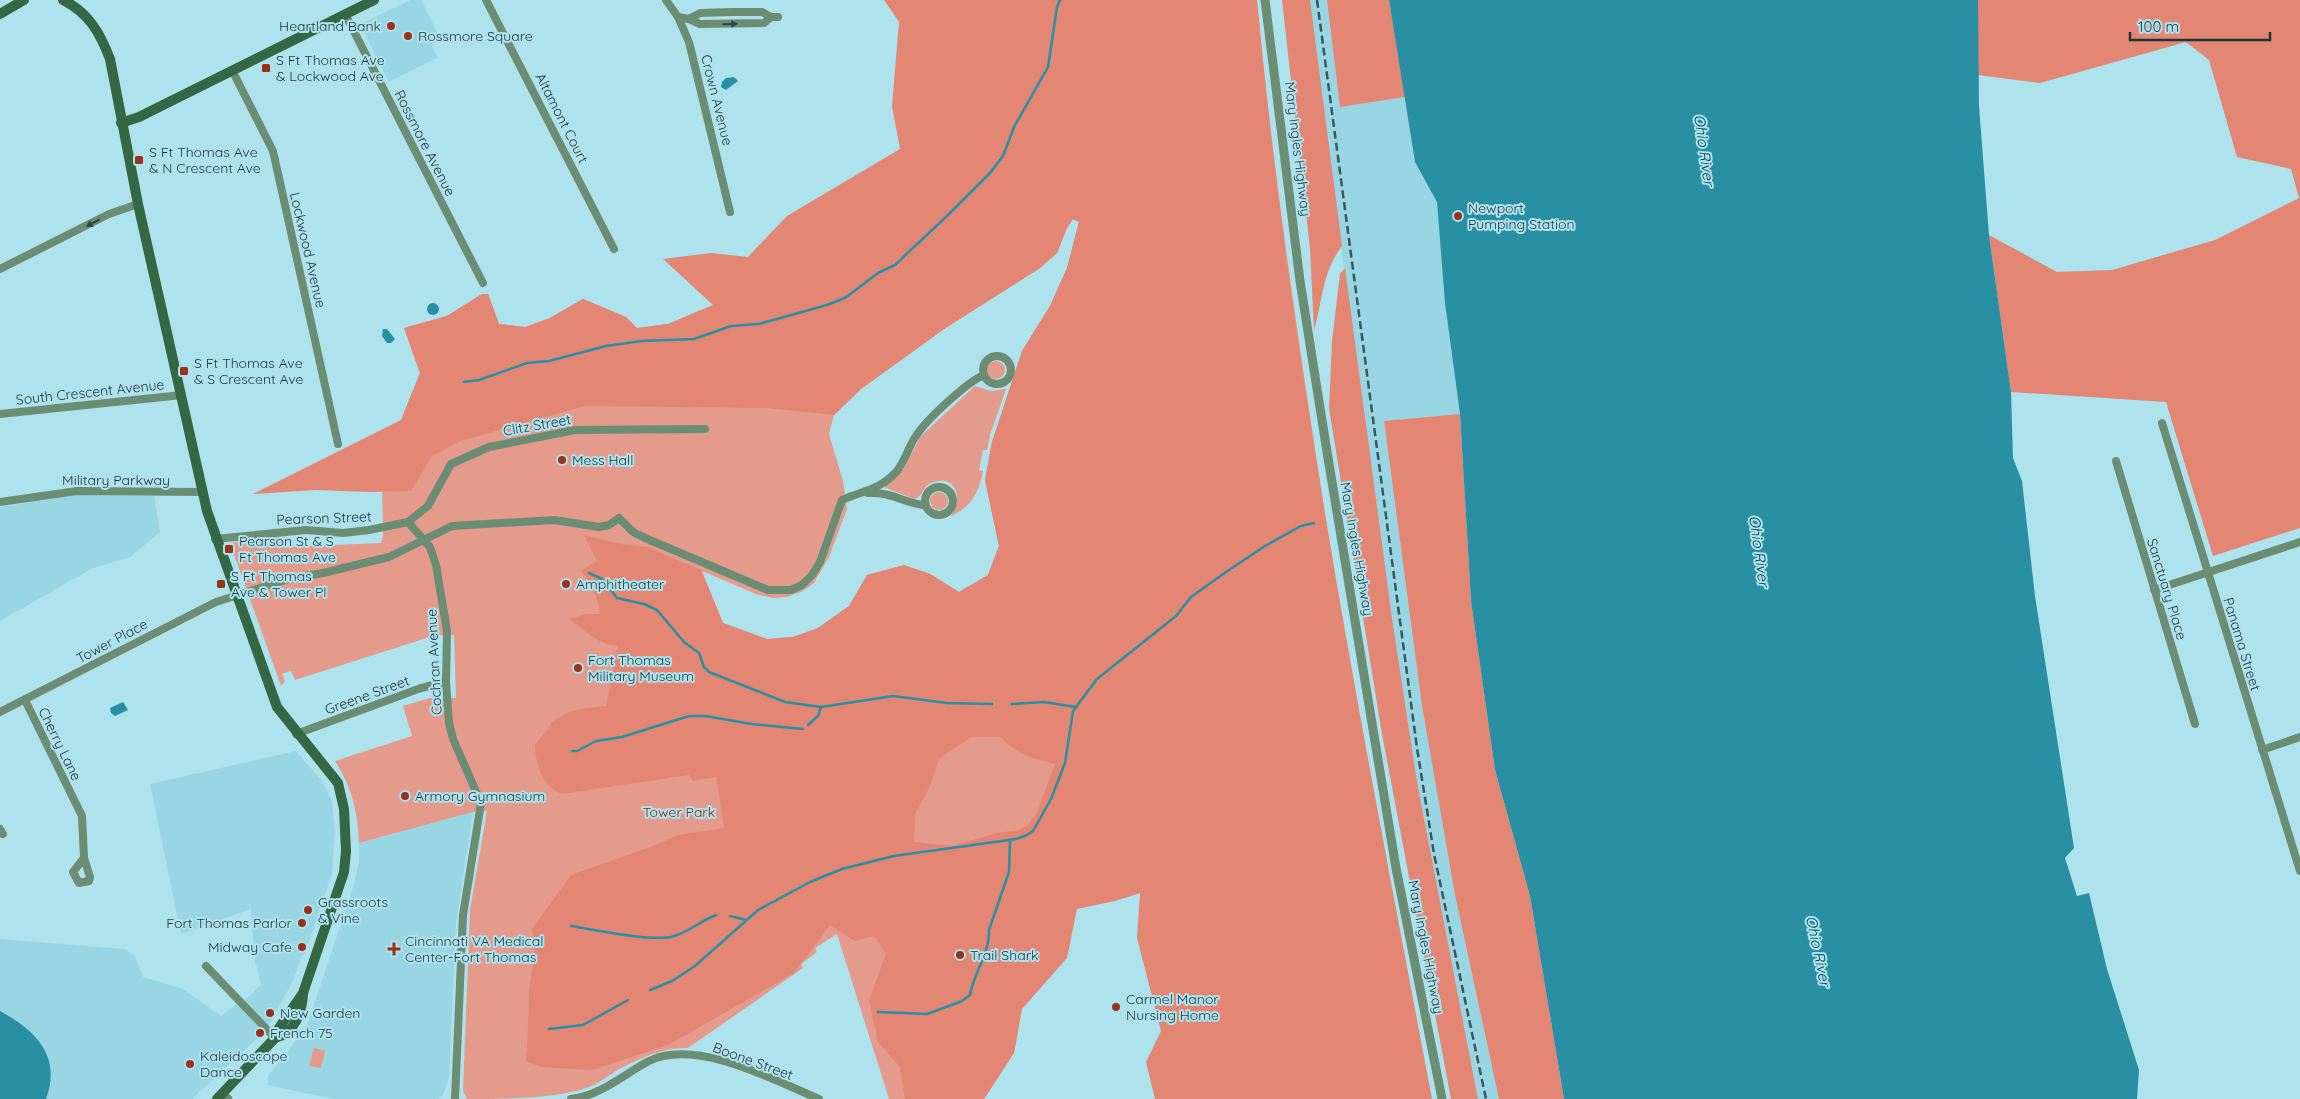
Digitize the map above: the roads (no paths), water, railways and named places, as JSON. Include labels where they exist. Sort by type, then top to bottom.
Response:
[{"type":"main road","points":[[0,14],[24,0]]},
{"type":"main road","points":[[63,0],[84,13],[103,41],[110,59],[138,204],[182,395],[202,492],[215,540],[277,708],[296,734],[338,783],[344,809],[346,851],[341,883],[303,993],[277,1031],[275,1038],[222,1097]]},
{"type":"main road","points":[[121,123],[138,117],[374,0]]},
{"type":"street","name":"Altamont Court","points":[[486,0],[614,249]]},
{"type":"street","name":"Crown Avenue","points":[[666,0],[678,17],[689,42],[730,212]]},
{"type":"street","name":"Mary Ingles Highway","points":[[1265,0],[1300,281],[1327,452],[1396,868],[1442,1099]]},
{"type":"street","points":[[678,17],[700,24],[764,23],[775,17],[762,12],[732,12],[700,13],[689,19]]},
{"type":"street","name":"Rossmore Avenue","points":[[345,14],[483,283]]},
{"type":"street","name":"Lockwood Avenue","points":[[232,70],[274,151],[338,444]]},
{"type":"street","points":[[0,269],[109,214],[138,204]]},
{"type":"street","points":[[866,493],[896,472],[914,438],[927,421],[973,381],[984,375]]},
{"type":"street","name":"South Crescent Avenue","points":[[0,414],[182,395]]},
{"type":"street","name":"Panama Street","points":[[2162,423],[2300,871]]},
{"type":"street","name":"Clitz Street","points":[[408,522],[428,506],[451,464],[470,453],[489,447],[575,430],[705,429]]},
{"type":"street","name":"Sanctuary Place","points":[[2116,461],[2195,724]]},
{"type":"street","name":"Military Parkway","points":[[0,502],[77,491],[202,492]]},
{"type":"street","points":[[408,522],[423,542],[452,526],[554,520],[599,527],[609,525],[619,518],[633,532],[748,583],[768,590],[791,590],[802,585],[816,568],[842,500],[866,493],[888,493],[922,505],[925,502]]},
{"type":"street","name":"Pearson Street","points":[[215,540],[306,530],[343,533],[408,522]]},
{"type":"street","name":"Tower Place","points":[[0,712],[216,602],[288,579],[323,573],[389,557],[423,542]]},
{"type":"street","name":"Cochran Avenue","points":[[423,542],[433,553],[442,596],[447,631],[446,682],[452,735],[481,802],[463,915],[455,1099]]},
{"type":"street","points":[[2154,590],[2300,542]]},
{"type":"street","name":"Greene Street","points":[[296,734],[421,688],[446,682]]},
{"type":"street","name":"Cherry Lane","points":[[25,700],[83,822],[84,858]]},
{"type":"street","points":[[2262,750],[2300,737]]},
{"type":"street","points":[[206,966],[275,1038]]},
{"type":"street","name":"Boone Street","points":[[571,1099],[598,1096],[628,1072],[656,1058],[685,1054],[724,1061],[819,1099]]},
{"type":"water","name":"Ohio River","points":[[1389,0],[1978,0],[1979,106],[1989,235],[2011,392],[2013,458],[2022,481],[2035,596],[2074,848],[2065,858],[2077,896],[2089,893],[2107,969],[2139,1070],[2137,1099],[1564,1099],[1530,896],[1495,770],[1471,601],[1460,414],[1445,303],[1437,202],[1415,162]]},
{"type":"water","points":[[734,77],[738,81],[726,90],[721,87],[722,82],[726,78]]},
{"type":"water","points":[[431,303],[435,303],[439,309],[435,315],[431,315],[427,311],[427,307]]},
{"type":"water","points":[[383,329],[387,329],[395,339],[391,343],[387,343],[382,336]]},
{"type":"water","points":[[123,702],[128,710],[115,716],[111,713],[110,708]]},
{"type":"water","points":[[0,1011],[13,1018],[34,1036],[48,1057],[50,1084],[46,1099],[0,1099]]},
{"type":"waterway","points":[[464,382],[479,380],[527,363],[549,361],[606,346],[642,341],[694,339],[731,326],[759,324],[845,298],[878,273],[895,265],[990,173],[1003,156],[1014,127],[1048,67],[1057,7],[1060,0]]},
{"type":"waterway","points":[[650,990],[672,981],[695,966],[758,910],[810,882],[842,869],[894,856],[1016,839],[1033,831],[1051,799],[1065,763],[1073,711],[1097,679],[1176,616],[1191,597],[1265,546],[1301,526],[1314,523]]},
{"type":"waterway","points":[[589,573],[602,579],[617,598],[644,604],[657,610],[684,642],[699,653],[704,667],[709,672],[785,702],[821,707],[893,696],[947,703],[992,704]]},
{"type":"waterway","points":[[1012,704],[1044,702],[1076,707]]},
{"type":"waterway","points":[[808,725],[818,716],[821,707]]},
{"type":"waterway","points":[[572,751],[577,751],[596,741],[622,737],[689,716],[705,716],[752,724],[803,729]]},
{"type":"waterway","points":[[878,1012],[927,1014],[962,1001],[970,995],[974,979],[987,947],[989,930],[1009,872],[1010,840]]},
{"type":"waterway","points":[[571,926],[649,938],[661,938],[677,935],[716,915]]},
{"type":"waterway","points":[[730,916],[746,920]]},
{"type":"waterway","points":[[549,1029],[583,1025],[628,1000]]},
{"type":"railway","points":[[1317,0],[1417,748],[1434,854],[1486,1099]]},
{"type":"place","name":"Heartland Bank","points":[[391,26]]},
{"type":"place","name":"Rossmore Square","points":[[408,36]]},
{"type":"place","name":"S Ft Thomas Ave & Lockwood Ave","points":[[266,68]]},
{"type":"place","name":"S Ft Thomas Ave & N Crescent Ave","points":[[139,160]]},
{"type":"place","name":"Newport Pumping Station","points":[[1458,216]]},
{"type":"place","name":"S Ft Thomas Ave & S Crescent Ave","points":[[184,371]]},
{"type":"place","name":"Mess Hall","points":[[562,460]]},
{"type":"place","name":"Pearson St & S Ft Thomas Ave","points":[[229,549]]},
{"type":"place","name":"S Ft Thomas Ave & Tower Pl","points":[[221,584]]},
{"type":"place","name":"Amphitheater","points":[[566,584]]},
{"type":"place","name":"Fort Thomas Military Museum","points":[[578,668]]},
{"type":"place","name":"Armory Gymnasium","points":[[405,796]]},
{"type":"place","name":"Grassroots & Vine","points":[[308,910]]},
{"type":"place","name":"Fort Thomas Parlor","points":[[302,923]]},
{"type":"place","name":"Midway Cafe","points":[[302,947]]},
{"type":"place","name":"Cincinnati VA Medical Center-Fort Thomas","points":[[394,949]]},
{"type":"place","name":"Trail Shark","points":[[960,955]]},
{"type":"place","name":"Carmel Manor Nursing Home","points":[[1116,1007]]},
{"type":"place","name":"New Garden","points":[[270,1013]]},
{"type":"place","name":"French 75","points":[[260,1033]]},
{"type":"place","name":"Kaleidoscope Dance","points":[[190,1064]]},
{"type":"park label","name":"Tower Park","points":[[679,812]]}]
